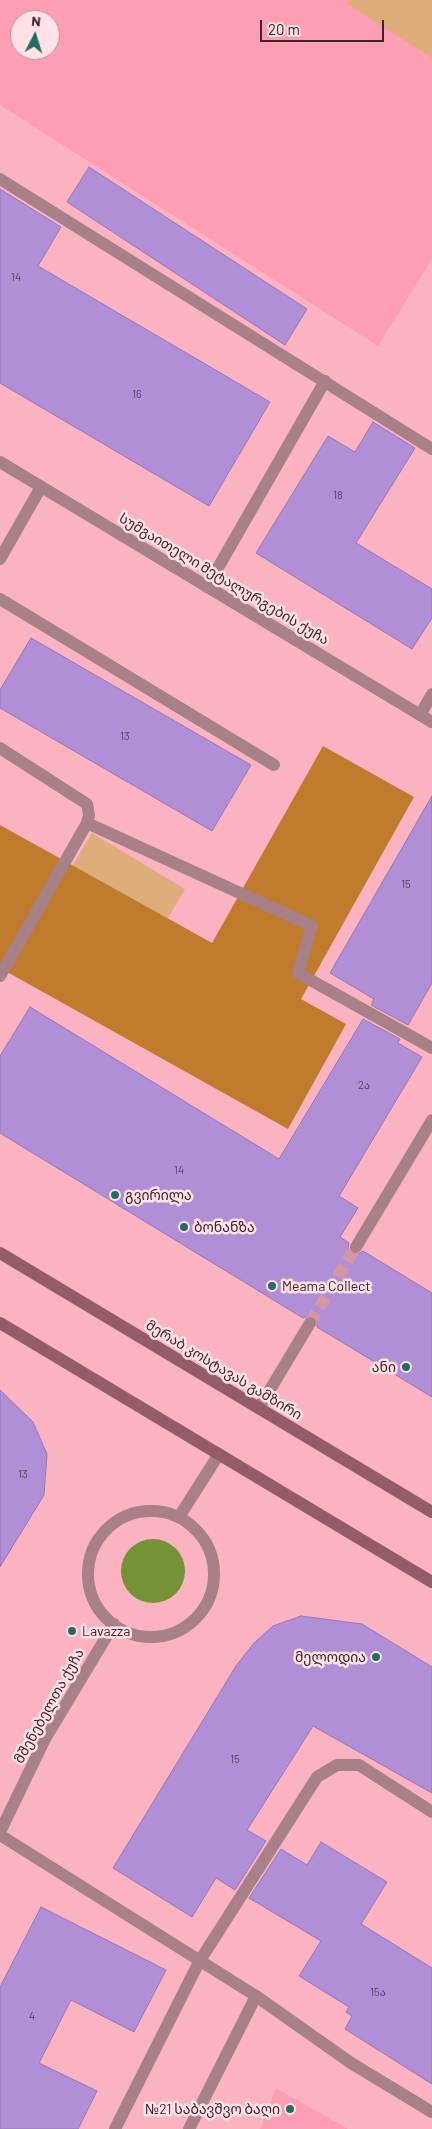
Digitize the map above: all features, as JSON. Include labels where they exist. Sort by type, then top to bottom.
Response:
[{"type":"street","points":[[0,179],[432,449]]},
{"type":"street","points":[[207,587],[324,381]]},
{"type":"street","name":"სუმგაითელი მეტალურგების ქუჩა","points":[[0,462],[432,722]]},
{"type":"street","points":[[0,559],[41,487]]},
{"type":"street","points":[[0,599],[274,765]]},
{"type":"street","points":[[420,715],[432,694]]},
{"type":"street","points":[[0,748],[87,804],[89,814],[87,823],[0,976]]},
{"type":"street","points":[[87,823],[312,926],[298,973],[432,1048]]},
{"type":"street","points":[[356,1247],[432,1120]]},
{"type":"street","name":"მერაბ კოსტავას გამზირი","points":[[0,1253],[432,1512]]},
{"type":"street","points":[[0,1323],[432,1582]]},
{"type":"street","points":[[259,1408],[310,1323]]},
{"type":"street","points":[[179,1517],[219,1454]]},
{"type":"street","points":[[159,1511],[179,1517],[196,1529],[208,1546],[214,1565],[213,1587],[206,1606],[192,1622],[174,1632],[154,1636],[133,1634],[114,1624],[100,1610],[90,1591],[88,1570],[92,1551],[103,1533],[119,1519],[138,1512],[159,1511]]},
{"type":"street","name":"მშენებელთა ქუჩა","points":[[0,1833],[46,1738],[114,1624]]},
{"type":"street","points":[[115,2129],[199,1962],[317,1777],[337,1765],[359,1765],[432,1812]]},
{"type":"street","points":[[0,1833],[199,1962],[256,1996],[351,2063],[432,2112]]},
{"type":"street","points":[[189,2129],[256,1996]]},
{"type":"shaded area","points":[[0,0],[432,0],[432,259],[378,346],[0,105]]},
{"type":"shaded area","points":[[349,0],[432,0],[432,58],[347,4]]},
{"type":"shaded area","points":[[323,746],[414,797],[301,999],[346,1024],[288,1129],[0,968],[0,825],[212,943]]},
{"type":"shaded area","points":[[92,833],[185,889],[112,1013],[18,958]]},
{"type":"shaded area","points":[[153,1539],[171,1545],[179,1553],[185,1571],[179,1589],[171,1597],[153,1603],[135,1597],[127,1589],[121,1571],[127,1553],[135,1545]]},
{"type":"shaded area","name":"№21 საბავშვო ბაღი","points":[[276,2088],[348,2129],[260,2129]]},
{"type":"building","points":[[89,167],[307,309],[285,345],[67,202]]},
{"type":"building","points":[[0,189],[61,227],[38,266],[270,402],[209,506],[0,383]]},
{"type":"building","points":[[373,422],[415,448],[356,543],[432,589],[432,618],[412,649],[256,553],[328,436],[355,452]]},
{"type":"building","points":[[31,638],[251,765],[212,831],[0,708],[0,690]]},
{"type":"building","points":[[432,796],[432,983],[408,1025],[371,1005],[374,999],[330,973]]},
{"type":"building","points":[[30,1007],[279,1159],[363,1019],[400,1039],[398,1043],[422,1057],[339,1196],[358,1208],[340,1237],[349,1243],[348,1247],[351,1254],[356,1255],[363,1251],[432,1293],[432,1397],[317,1327],[315,1316],[310,1315],[303,1318],[0,1133],[0,1056]]},
{"type":"building","points":[[0,1390],[33,1422],[47,1454],[44,1495],[0,1567]]},
{"type":"building","points":[[301,1616],[362,1624],[432,1667],[432,1793],[313,1726],[247,1830],[266,1841],[235,1890],[216,1878],[192,1917],[113,1868],[236,1666],[254,1643],[273,1626]]},
{"type":"building","points":[[321,1842],[387,1882],[361,1924],[432,1968],[432,2084],[345,2029],[352,2016],[346,2012],[349,2007],[299,1976],[321,1941],[249,1898],[281,1849],[307,1865]]},
{"type":"building","points":[[41,1907],[166,1970],[134,2032],[71,2000],[39,2063],[97,2091],[78,2129],[0,2129],[0,1987]]},
{"type":"tunnel","points":[[310,1323],[356,1247]]},
{"type":"place","name":"გვირილა","points":[[115,1195]]},
{"type":"place","name":"ბონანზა","points":[[184,1227]]},
{"type":"place","name":"Meama Collect","points":[[272,1286]]},
{"type":"place","name":"ანი","points":[[406,1367]]},
{"type":"place","name":"Lavazza","points":[[72,1631]]},
{"type":"place","name":"მელოდია","points":[[376,1657]]},
{"type":"place","name":"№21 საბავშვო ბაღი","points":[[290,2109]]}]
